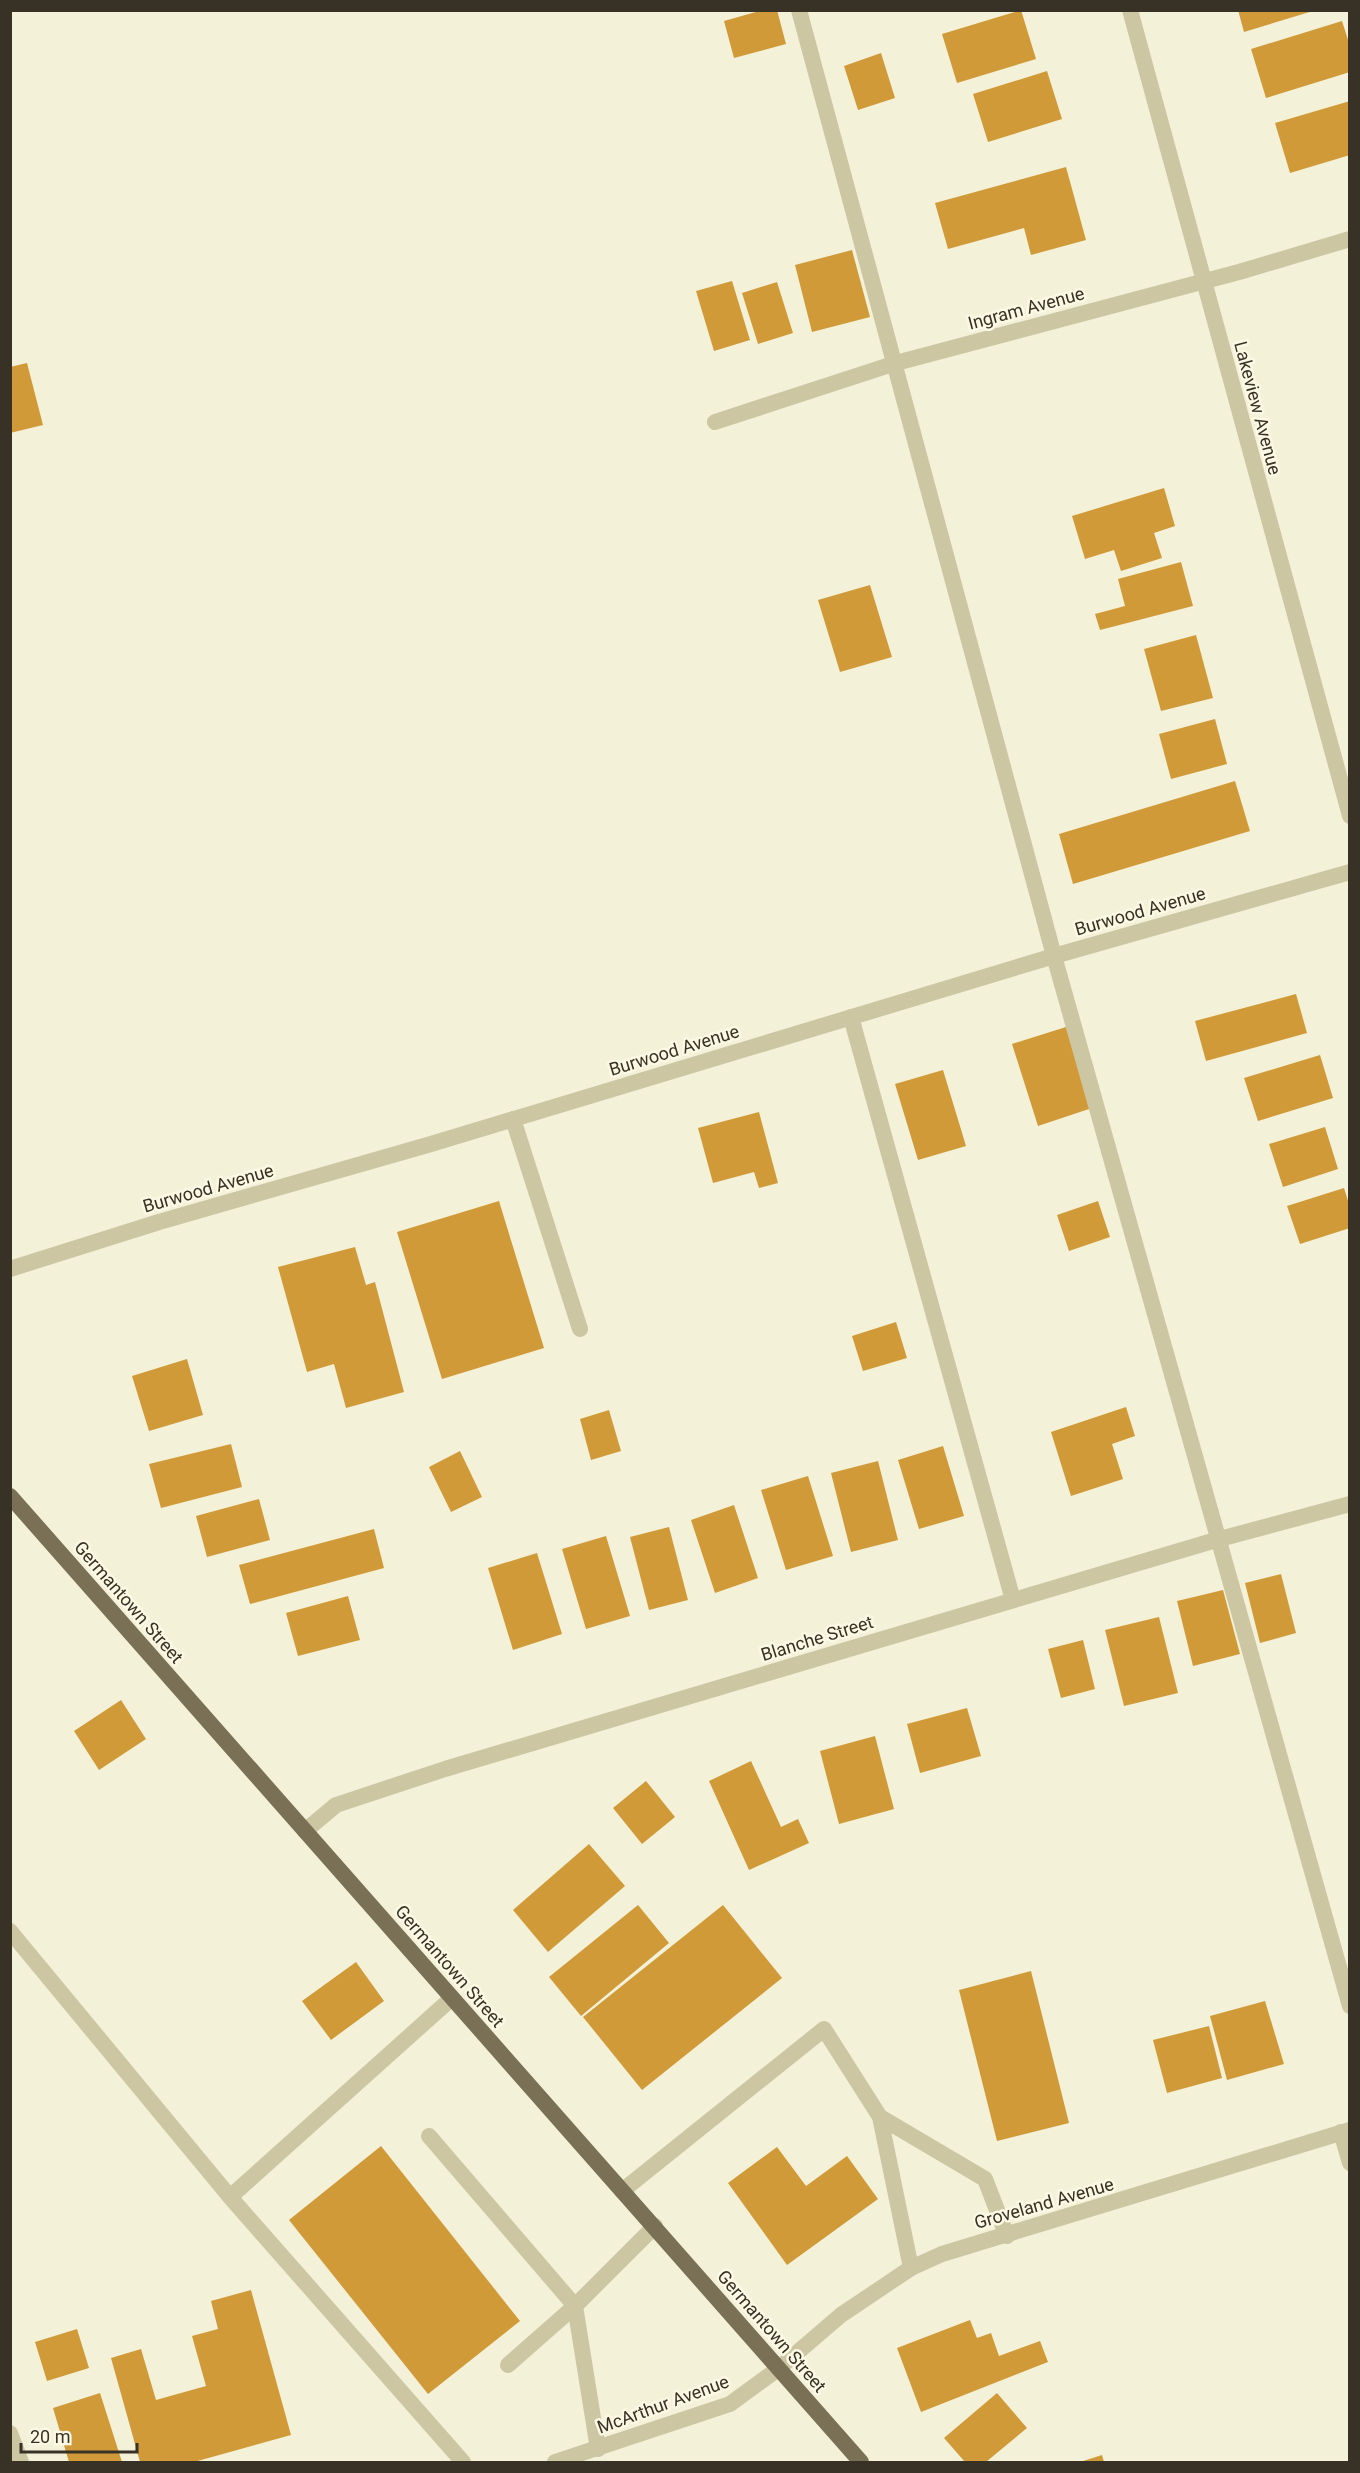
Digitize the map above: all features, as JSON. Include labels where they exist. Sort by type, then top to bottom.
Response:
[{"type":"main road","name":"Germantown Street","points":[[10,1497],[655,2226],[861,2463]]},
{"type":"street","points":[[799,10],[1054,956],[1216,1540],[1350,2006]]},
{"type":"street","name":"Lakeview Avenue","points":[[1130,10],[1350,816]]},
{"type":"street","name":"Ingram Avenue","points":[[716,422],[896,363],[1350,239]]},
{"type":"street","name":"Burwood Avenue","points":[[10,1269],[159,1222],[513,1119],[1054,956],[1350,872]]},
{"type":"street","points":[[851,1017],[1013,1600]]},
{"type":"street","points":[[513,1119],[580,1329]]},
{"type":"street","name":"Blanche Street","points":[[305,1831],[336,1805],[456,1766],[1216,1540],[1350,1503]]},
{"type":"street","points":[[10,1931],[230,2198],[463,2463]]},
{"type":"street","points":[[230,2198],[452,1998]]},
{"type":"street","points":[[622,2191],[824,2029],[880,2117],[911,2268]]},
{"type":"street","points":[[880,2117],[985,2179],[1007,2236]]},
{"type":"street","points":[[1345,2131],[1350,2163]]},
{"type":"street","name":"Groveland Avenue","points":[[778,2369],[841,2315],[911,2268],[974,2243],[1007,2236],[1345,2131]]},
{"type":"street","points":[[429,2136],[574,2306],[597,2449]]},
{"type":"street","points":[[508,2365],[574,2306],[655,2226]]},
{"type":"street","name":"McArthur Avenue","points":[[555,2463],[730,2404],[778,2369]]},
{"type":"street","points":[[10,2433],[21,2463]]},
{"type":"building","points":[[763,10],[777,10],[786,44],[734,58],[724,21]]},
{"type":"building","points":[[1021,10],[1036,59],[957,83],[942,34]]},
{"type":"building","points":[[1238,10],[1313,10],[1313,11],[1244,32]]},
{"type":"building","points":[[1342,21],[1350,46],[1350,72],[1266,98],[1251,49]]},
{"type":"building","points":[[881,53],[895,98],[858,110],[844,66]]},
{"type":"building","points":[[1047,71],[1062,119],[988,142],[973,94]]},
{"type":"building","points":[[1350,101],[1350,155],[1290,173],[1275,123]]},
{"type":"building","points":[[1066,167],[1086,240],[1031,255],[1024,228],[948,249],[935,203]]},
{"type":"building","points":[[852,250],[870,317],[812,332],[795,265]]},
{"type":"building","points":[[732,281],[750,340],[714,351],[696,291]]},
{"type":"building","points":[[777,282],[793,333],[758,344],[742,293]]},
{"type":"building","points":[[27,363],[43,425],[10,433],[10,367]]},
{"type":"building","points":[[1164,488],[1175,526],[1154,533],[1162,558],[1121,571],[1114,550],[1085,559],[1072,516]]},
{"type":"building","points":[[1181,562],[1193,606],[1100,630],[1095,614],[1125,606],[1118,579]]},
{"type":"building","points":[[870,585],[892,657],[840,672],[818,600]]},
{"type":"building","points":[[1196,635],[1213,698],[1161,711],[1144,649]]},
{"type":"building","points":[[1215,719],[1227,764],[1171,779],[1159,734]]},
{"type":"building","points":[[1235,781],[1250,831],[1073,884],[1059,834]]},
{"type":"building","points":[[1296,994],[1307,1033],[1206,1061],[1195,1021]]},
{"type":"building","points":[[1066,1027],[1092,1108],[1038,1126],[1012,1044]]},
{"type":"building","points":[[1320,1055],[1333,1098],[1258,1121],[1244,1078]]},
{"type":"building","points":[[943,1070],[966,1146],[918,1160],[895,1084]]},
{"type":"building","points":[[759,1112],[778,1183],[759,1188],[754,1172],[713,1183],[698,1128]]},
{"type":"building","points":[[1325,1127],[1338,1169],[1283,1187],[1269,1144]]},
{"type":"building","points":[[1344,1188],[1350,1207],[1350,1228],[1300,1244],[1287,1206]]},
{"type":"building","points":[[499,1201],[544,1348],[442,1379],[397,1232]]},
{"type":"building","points":[[1098,1201],[1110,1237],[1069,1251],[1057,1215]]},
{"type":"building","points":[[355,1247],[366,1285],[375,1282],[404,1392],[346,1408],[334,1364],[307,1372],[278,1267]]},
{"type":"building","points":[[896,1322],[907,1358],[863,1371],[852,1336]]},
{"type":"building","points":[[187,1359],[203,1415],[149,1431],[132,1376]]},
{"type":"building","points":[[1126,1407],[1135,1436],[1112,1444],[1123,1479],[1071,1496],[1051,1432]]},
{"type":"building","points":[[609,1410],[621,1451],[591,1460],[580,1419]]},
{"type":"building","points":[[231,1444],[242,1487],[161,1508],[149,1464]]},
{"type":"building","points":[[943,1446],[964,1516],[919,1529],[898,1460]]},
{"type":"building","points":[[460,1451],[482,1497],[451,1512],[429,1467]]},
{"type":"building","points":[[878,1461],[898,1540],[851,1552],[831,1473]]},
{"type":"building","points":[[808,1476],[833,1556],[786,1570],[761,1490]]},
{"type":"building","points":[[259,1499],[270,1540],[207,1557],[196,1516]]},
{"type":"building","points":[[734,1505],[758,1578],[715,1593],[691,1520]]},
{"type":"building","points":[[669,1527],[688,1600],[649,1610],[630,1537]]},
{"type":"building","points":[[374,1529],[384,1568],[250,1604],[239,1565]]},
{"type":"building","points":[[606,1536],[630,1616],[586,1629],[562,1549]]},
{"type":"building","points":[[537,1553],[562,1634],[513,1650],[488,1568]]},
{"type":"building","points":[[1281,1574],[1296,1633],[1260,1643],[1245,1583]]},
{"type":"building","points":[[1223,1590],[1240,1654],[1193,1666],[1177,1601]]},
{"type":"building","points":[[348,1596],[360,1640],[298,1656],[286,1613]]},
{"type":"building","points":[[1159,1617],[1178,1693],[1124,1706],[1105,1630]]},
{"type":"building","points":[[1083,1640],[1095,1689],[1061,1698],[1048,1649]]},
{"type":"building","points":[[121,1700],[146,1739],[99,1770],[74,1731]]},
{"type":"building","points":[[967,1708],[981,1756],[920,1773],[907,1724]]},
{"type":"building","points":[[875,1736],[894,1809],[839,1824],[820,1751]]},
{"type":"building","points":[[751,1761],[781,1827],[798,1819],[809,1843],[749,1870],[709,1781]]},
{"type":"building","points":[[646,1781],[675,1817],[642,1844],[613,1808]]},
{"type":"building","points":[[589,1844],[625,1886],[548,1952],[513,1910]]},
{"type":"building","points":[[638,1905],[669,1943],[581,2016],[549,1977]]},
{"type":"building","points":[[723,1905],[782,1978],[642,2090],[583,2017]]},
{"type":"building","points":[[356,1962],[384,2001],[331,2040],[302,2001]]},
{"type":"building","points":[[1031,1971],[1069,2123],[997,2141],[959,1990]]},
{"type":"building","points":[[1265,2001],[1284,2064],[1227,2080],[1210,2016]]},
{"type":"building","points":[[1209,2026],[1222,2078],[1167,2093],[1153,2040]]},
{"type":"building","points":[[381,2146],[520,2321],[428,2394],[289,2220]]},
{"type":"building","points":[[777,2147],[806,2186],[847,2156],[878,2199],[787,2265],[728,2183]]},
{"type":"building","points":[[251,2290],[291,2435],[194,2462],[140,2462],[111,2358],[141,2349],[156,2400],[206,2386],[192,2336],[218,2329],[211,2301]]},
{"type":"building","points":[[970,2320],[977,2338],[991,2333],[999,2356],[1040,2341],[1048,2362],[921,2412],[897,2348]]},
{"type":"building","points":[[77,2329],[89,2368],[47,2381],[35,2342]]},
{"type":"building","points":[[100,2393],[122,2462],[69,2462],[53,2408]]},
{"type":"building","points":[[997,2393],[1027,2428],[986,2462],[965,2462],[944,2438]]},
{"type":"building","points":[[1102,2455],[1104,2462],[1080,2462]]}]
